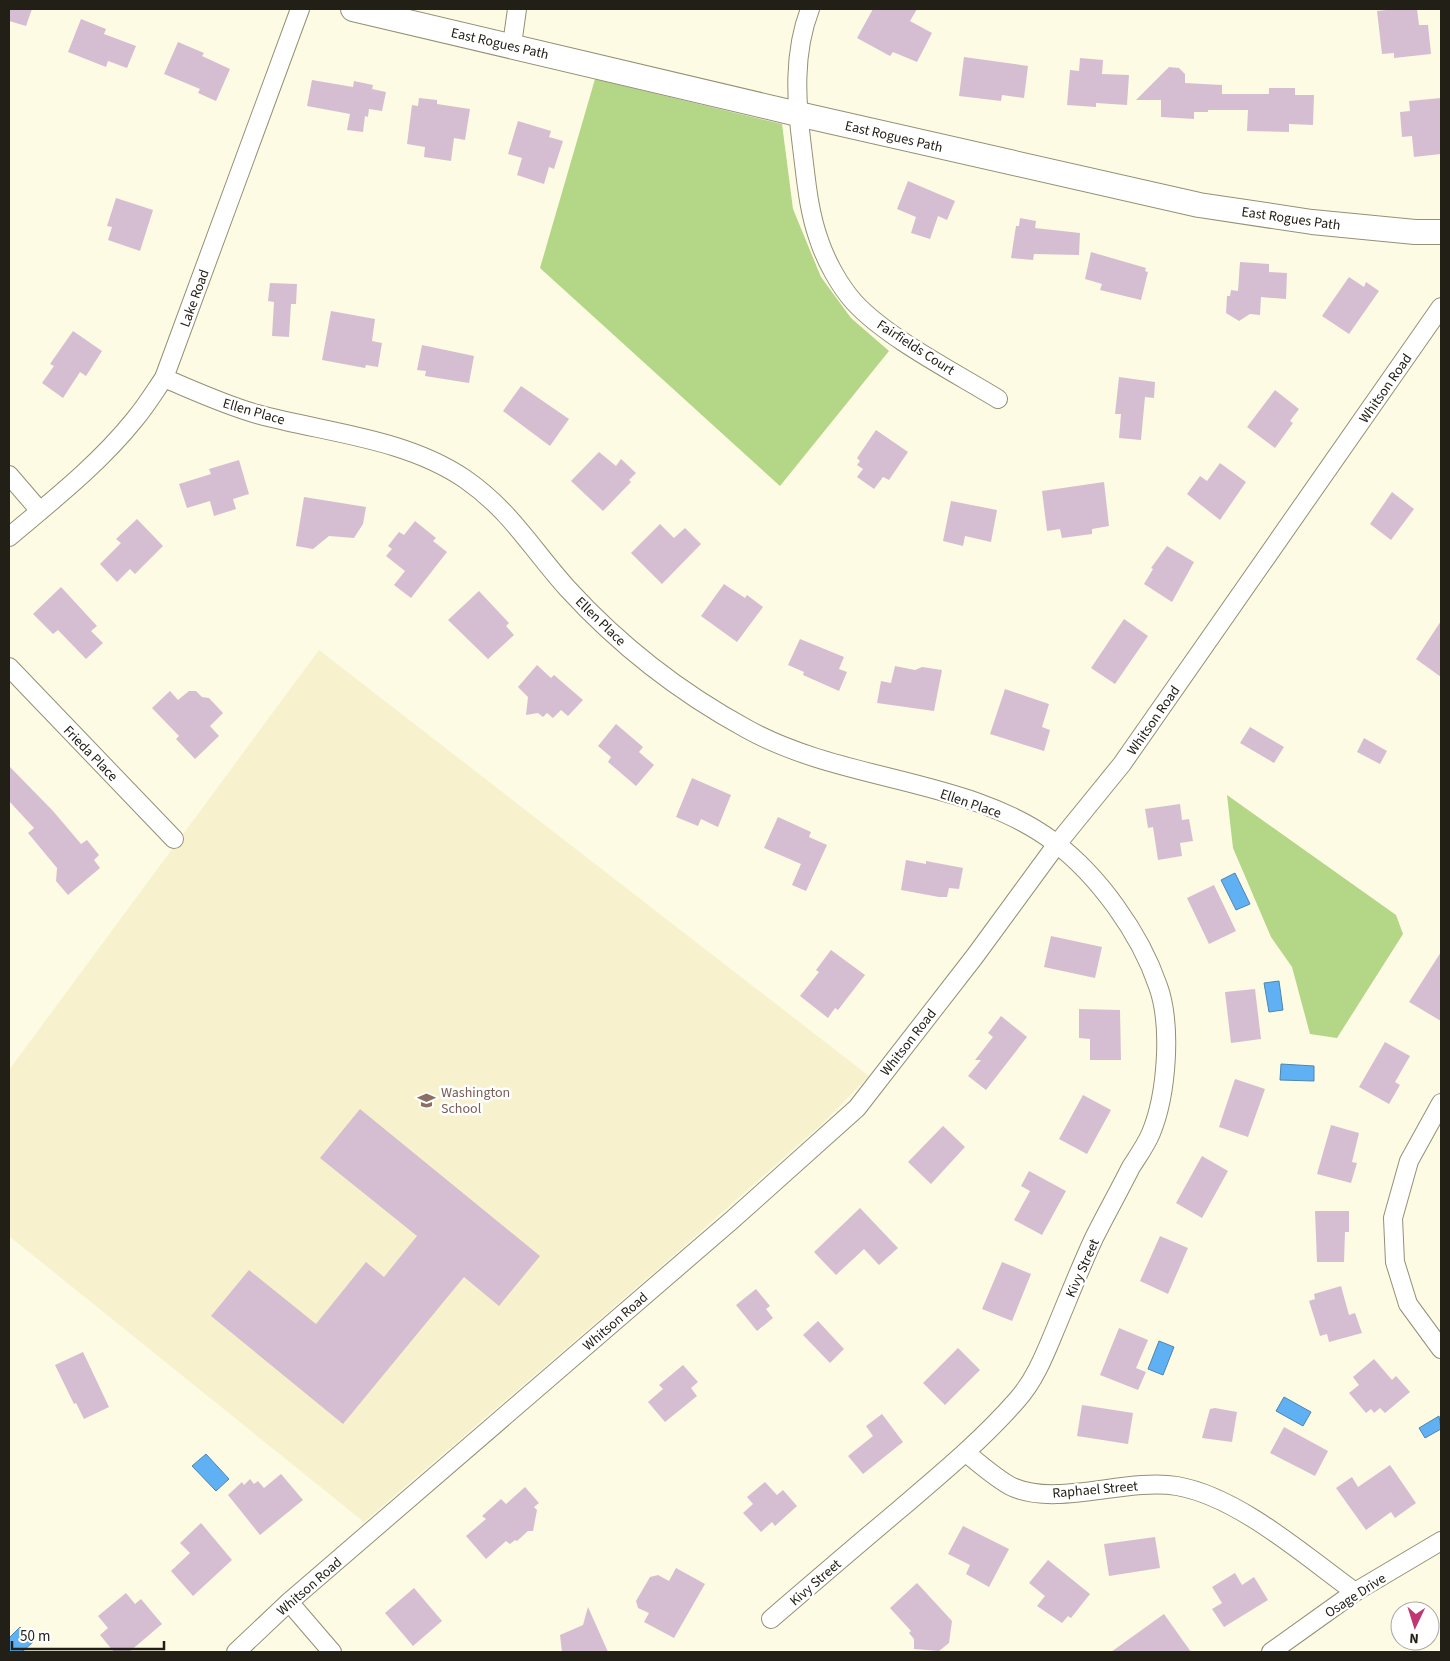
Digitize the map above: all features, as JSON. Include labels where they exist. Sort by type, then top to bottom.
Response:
[{"type":"street","name":"Lake Road","points":[[9,536],[83,474],[112,445],[136,418],[164,378],[300,9]]},
{"type":"street","name":"East Rogues Path","points":[[353,9],[798,114],[1199,205],[1312,222],[1415,232],[1441,232]]},
{"type":"street","points":[[512,45],[517,9]]},
{"type":"street","name":"Fairfields Court","points":[[810,9],[805,20],[798,63],[796,90],[798,114],[808,201],[819,240],[833,271],[854,302],[883,328],[998,399]]},
{"type":"street","name":"Whitson Road","points":[[236,1652],[289,1602],[718,1233],[856,1108],[975,956],[1057,844],[1122,764],[1441,307]]},
{"type":"street","name":"Ellen Place","points":[[164,378],[216,401],[258,414],[361,438],[414,453],[460,476],[496,502],[565,586],[602,624],[645,664],[707,706],[752,732],[801,753],[849,769],[969,799],[1026,823],[1057,844]]},
{"type":"street","points":[[9,475],[40,510]]},
{"type":"street","name":"Frieda Place","points":[[9,668],[174,839]]},
{"type":"street","name":"Kivy Street","points":[[771,1619],[966,1453],[1021,1396],[1041,1362],[1095,1236],[1152,1132],[1162,1088],[1168,1043],[1160,988],[1139,944],[1109,896],[1057,844]]},
{"type":"street","points":[[1441,1103],[1409,1161],[1393,1218],[1395,1262],[1408,1304],[1441,1349]]},
{"type":"street","name":"Raphael Street","points":[[966,1453],[1015,1488],[1054,1495],[1133,1485],[1178,1486],[1228,1503],[1271,1531],[1356,1592]]},
{"type":"street","name":"Osage Drive","points":[[1271,1652],[1356,1592],[1441,1541]]},
{"type":"street","points":[[289,1602],[332,1652]]},
{"type":"shaded area","name":"Washington School","points":[[319,650],[869,1076],[823,1123],[665,1263],[364,1522],[9,1236],[9,1070]]},
{"type":"green space","points":[[595,79],[782,124],[793,209],[821,277],[851,318],[889,351],[780,486],[540,268]]},
{"type":"green space","points":[[1227,795],[1396,915],[1403,934],[1337,1038],[1310,1034],[1292,967],[1271,937],[1233,848]]},
{"type":"water","points":[[1235,873],[1250,904],[1236,910],[1221,880]]},
{"type":"water","points":[[1279,981],[1283,1010],[1269,1012],[1264,983]]},
{"type":"water","points":[[1281,1064],[1314,1066],[1314,1081],[1280,1080]]},
{"type":"water","points":[[1159,1341],[1174,1347],[1163,1375],[1148,1369]]},
{"type":"water","points":[[1284,1397],[1311,1412],[1303,1426],[1276,1411]]},
{"type":"water","points":[[1439,1416],[1441,1429],[1425,1438],[1419,1428]]},
{"type":"water","points":[[206,1454],[229,1479],[216,1491],[192,1466]]},
{"type":"water","points":[[20,1627],[34,1641],[22,1652],[9,1652],[9,1638]]},
{"type":"building","points":[[9,9],[32,9],[26,26],[9,21]]},
{"type":"building","points":[[873,9],[917,9],[910,21],[932,33],[917,62],[893,52],[890,56],[857,38]]},
{"type":"building","points":[[1417,9],[1419,25],[1428,25],[1431,54],[1394,58],[1394,53],[1382,54],[1377,11]]},
{"type":"building","points":[[81,19],[106,29],[104,34],[136,46],[127,68],[108,61],[106,67],[68,52]]},
{"type":"building","points":[[178,42],[204,53],[202,56],[230,69],[216,101],[198,93],[200,89],[164,74]]},
{"type":"building","points":[[964,57],[1028,66],[1024,98],[1002,95],[1001,101],[959,96]]},
{"type":"building","points":[[1080,58],[1103,60],[1102,74],[1129,75],[1127,105],[1096,103],[1096,107],[1067,105],[1070,70],[1079,71]]},
{"type":"building","points":[[1169,67],[1179,68],[1185,74],[1185,83],[1222,85],[1222,94],[1269,94],[1269,88],[1295,88],[1295,95],[1314,95],[1313,125],[1289,124],[1289,132],[1247,131],[1248,110],[1194,112],[1194,119],[1161,117],[1161,100],[1136,100]]},
{"type":"building","points":[[312,80],[353,87],[354,81],[373,85],[372,89],[386,92],[382,111],[369,109],[368,117],[365,116],[363,132],[347,130],[350,114],[307,106]]},
{"type":"building","points":[[419,98],[437,100],[437,104],[470,109],[465,140],[454,138],[451,161],[424,157],[425,147],[407,144],[412,105],[418,106]]},
{"type":"building","points":[[1441,98],[1441,154],[1414,157],[1412,136],[1402,137],[1400,112],[1410,111],[1409,101]]},
{"type":"building","points":[[518,121],[551,131],[549,137],[563,141],[554,169],[549,167],[544,184],[517,175],[522,158],[508,154]]},
{"type":"building","points":[[908,181],[955,201],[947,220],[938,216],[930,239],[911,233],[916,217],[897,209]]},
{"type":"building","points":[[116,198],[153,210],[140,251],[108,240],[112,227],[107,226]]},
{"type":"building","points":[[1020,218],[1036,221],[1035,228],[1080,233],[1079,255],[1034,254],[1033,260],[1011,258],[1016,226],[1019,226]]},
{"type":"building","points":[[1091,252],[1146,268],[1145,271],[1148,272],[1141,300],[1100,290],[1102,284],[1085,279]]},
{"type":"building","points":[[1240,262],[1269,264],[1269,272],[1287,273],[1286,299],[1261,297],[1260,315],[1250,314],[1239,321],[1226,313],[1227,296],[1230,296],[1231,290],[1238,291]]},
{"type":"building","points":[[1349,277],[1364,287],[1366,282],[1379,291],[1349,334],[1322,316]]},
{"type":"building","points":[[270,283],[297,284],[296,304],[291,304],[289,337],[272,336],[274,302],[268,301]]},
{"type":"building","points":[[331,311],[375,319],[372,341],[382,343],[378,367],[366,365],[365,368],[322,360]]},
{"type":"building","points":[[73,331],[102,351],[86,376],[80,372],[63,398],[42,383],[54,366],[50,364]]},
{"type":"building","points":[[422,345],[474,356],[469,383],[425,376],[426,371],[417,370]]},
{"type":"building","points":[[1119,377],[1155,382],[1154,398],[1145,397],[1141,440],[1119,438],[1121,414],[1115,414]]},
{"type":"building","points":[[521,386],[569,419],[550,446],[503,411]]},
{"type":"building","points":[[1275,390],[1299,409],[1290,421],[1293,423],[1275,448],[1247,427]]},
{"type":"building","points":[[876,430],[908,452],[889,480],[883,477],[874,489],[857,477],[863,469],[857,465],[860,461],[857,458]]},
{"type":"building","points":[[599,452],[616,466],[621,459],[636,473],[629,480],[631,482],[603,511],[571,481]]},
{"type":"building","points":[[239,460],[249,494],[233,499],[236,509],[214,516],[210,501],[187,508],[179,484],[211,474],[209,469]]},
{"type":"building","points":[[1220,463],[1246,482],[1220,520],[1187,494],[1200,476],[1207,481]]},
{"type":"building","points":[[1104,482],[1109,526],[1092,529],[1092,534],[1062,538],[1060,529],[1047,531],[1042,491]]},
{"type":"building","points":[[1392,492],[1414,509],[1391,540],[1370,524]]},
{"type":"building","points":[[304,497],[366,507],[363,524],[354,538],[329,536],[313,549],[296,546]]},
{"type":"building","points":[[951,501],[997,510],[991,542],[965,536],[963,546],[943,541]]},
{"type":"building","points":[[137,519],[163,546],[135,574],[130,569],[117,582],[100,564],[121,543],[116,539]]},
{"type":"building","points":[[415,521],[436,538],[433,541],[447,552],[411,598],[394,585],[405,571],[386,556],[392,549],[388,546],[399,532],[404,535]]},
{"type":"building","points":[[660,524],[674,538],[685,528],[701,544],[662,584],[631,553]]},
{"type":"building","points":[[1167,546],[1194,562],[1172,602],[1144,584],[1153,569],[1151,568]]},
{"type":"building","points":[[724,584],[745,598],[747,595],[763,607],[737,642],[701,616]]},
{"type":"building","points":[[61,587],[97,626],[91,631],[103,643],[86,659],[58,630],[53,634],[33,614]]},
{"type":"building","points":[[479,591],[509,623],[506,626],[514,635],[488,659],[448,620]]},
{"type":"building","points":[[1124,619],[1148,636],[1115,684],[1091,668]]},
{"type":"building","points":[[1441,621],[1441,677],[1416,659]]},
{"type":"building","points":[[800,639],[844,657],[839,669],[847,672],[839,691],[803,675],[804,672],[788,665]]},
{"type":"building","points":[[537,665],[551,678],[554,675],[583,700],[568,716],[561,710],[553,718],[547,713],[543,717],[538,713],[526,715],[528,697],[518,687]]},
{"type":"building","points":[[895,666],[915,670],[922,667],[942,670],[934,711],[877,703],[881,681],[891,683]]},
{"type":"building","points":[[1005,689],[1049,704],[1042,727],[1050,730],[1044,751],[990,734]]},
{"type":"building","points":[[170,691],[178,700],[189,691],[196,691],[202,697],[209,698],[223,713],[210,726],[219,736],[195,759],[176,739],[179,736],[152,708]]},
{"type":"building","points":[[616,724],[643,747],[639,752],[654,765],[636,786],[608,762],[611,757],[598,746]]},
{"type":"building","points":[[1250,727],[1284,747],[1274,763],[1240,743]]},
{"type":"building","points":[[1364,738],[1387,751],[1380,764],[1357,752]]},
{"type":"building","points":[[9,766],[53,811],[81,844],[87,840],[99,855],[94,860],[100,868],[68,895],[56,881],[57,868],[28,833],[34,828],[9,801]]},
{"type":"building","points":[[692,778],[731,795],[718,827],[701,819],[698,826],[676,817]]},
{"type":"building","points":[[1180,804],[1182,820],[1189,819],[1193,841],[1180,843],[1182,856],[1158,860],[1153,827],[1148,828],[1145,809]]},
{"type":"building","points":[[778,817],[811,832],[809,837],[827,845],[806,891],[792,885],[801,864],[764,848]]},
{"type":"building","points":[[906,860],[926,864],[926,861],[963,868],[959,889],[949,888],[947,897],[901,890]]},
{"type":"building","points":[[1214,885],[1236,931],[1209,944],[1187,898]]},
{"type":"building","points":[[1051,936],[1102,947],[1095,978],[1044,967]]},
{"type":"building","points":[[831,950],[865,975],[838,1010],[835,1008],[828,1018],[800,996],[819,972],[816,970]]},
{"type":"building","points":[[1441,952],[1441,1021],[1409,1002]]},
{"type":"building","points":[[1255,989],[1261,1039],[1231,1043],[1225,992]]},
{"type":"building","points":[[1079,1009],[1120,1010],[1121,1060],[1090,1060],[1090,1039],[1079,1038]]},
{"type":"building","points":[[1001,1016],[1027,1037],[986,1090],[968,1076],[981,1060],[975,1060],[993,1037],[988,1033]]},
{"type":"building","points":[[1385,1042],[1410,1056],[1395,1082],[1400,1085],[1389,1104],[1359,1087]]},
{"type":"building","points":[[1235,1079],[1265,1089],[1248,1137],[1219,1127]]},
{"type":"building","points":[[1083,1095],[1111,1110],[1087,1154],[1059,1139]]},
{"type":"building","points":[[360,1109],[540,1256],[499,1306],[464,1277],[343,1424],[211,1316],[249,1270],[316,1324],[366,1262],[384,1277],[417,1236],[320,1158]]},
{"type":"building","points":[[1331,1125],[1359,1133],[1352,1162],[1357,1163],[1351,1183],[1317,1174]]},
{"type":"building","points":[[943,1126],[965,1147],[931,1184],[908,1162]]},
{"type":"building","points":[[1202,1156],[1228,1171],[1202,1218],[1176,1203]]},
{"type":"building","points":[[1029,1171],[1066,1191],[1042,1235],[1014,1220],[1030,1191],[1021,1186]]},
{"type":"building","points":[[860,1208],[898,1248],[879,1265],[864,1249],[836,1275],[814,1252]]},
{"type":"building","points":[[1315,1211],[1349,1211],[1349,1232],[1345,1232],[1344,1262],[1317,1262]]},
{"type":"building","points":[[1160,1236],[1188,1248],[1168,1294],[1140,1281]]},
{"type":"building","points":[[1002,1262],[1031,1274],[1012,1321],[982,1309]]},
{"type":"building","points":[[1341,1286],[1349,1315],[1355,1313],[1362,1333],[1329,1342],[1327,1334],[1320,1336],[1309,1301],[1315,1299],[1314,1294]]},
{"type":"building","points":[[756,1289],[770,1306],[766,1309],[773,1318],[757,1331],[736,1305]]},
{"type":"building","points":[[818,1321],[844,1349],[830,1363],[803,1335]]},
{"type":"building","points":[[1119,1328],[1148,1340],[1136,1368],[1146,1372],[1138,1390],[1100,1375]]},
{"type":"building","points":[[958,1348],[980,1370],[945,1405],[923,1383]]},
{"type":"building","points":[[83,1352],[109,1407],[84,1419],[76,1403],[74,1404],[55,1365]]},
{"type":"building","points":[[1374,1359],[1392,1380],[1396,1376],[1410,1392],[1385,1413],[1380,1408],[1374,1413],[1371,1409],[1366,1413],[1349,1393],[1359,1385],[1353,1377]]},
{"type":"building","points":[[683,1365],[698,1382],[691,1388],[697,1396],[665,1422],[648,1402],[663,1389],[659,1385]]},
{"type":"building","points":[[1082,1405],[1133,1413],[1128,1444],[1077,1436]]},
{"type":"building","points":[[1215,1408],[1237,1412],[1232,1442],[1202,1438],[1210,1409]]},
{"type":"building","points":[[882,1414],[903,1442],[863,1474],[848,1456],[873,1436],[866,1426]]},
{"type":"building","points":[[1284,1427],[1328,1451],[1315,1476],[1270,1453]]},
{"type":"building","points":[[1390,1465],[1416,1503],[1395,1518],[1391,1512],[1366,1530],[1336,1488],[1352,1477],[1358,1487]]},
{"type":"building","points":[[281,1474],[303,1500],[260,1535],[228,1495],[242,1482],[244,1485],[250,1479],[254,1484],[258,1481],[264,1488]]},
{"type":"building","points":[[765,1482],[777,1495],[783,1490],[797,1506],[775,1526],[772,1522],[761,1532],[743,1513],[753,1504],[747,1497]]},
{"type":"building","points":[[525,1487],[539,1503],[534,1507],[537,1510],[533,1531],[528,1531],[517,1541],[515,1540],[510,1544],[506,1541],[486,1559],[466,1536],[486,1519],[482,1516],[501,1499],[506,1504]]},
{"type":"building","points":[[201,1523],[232,1560],[193,1596],[171,1571],[190,1553],[180,1543]]},
{"type":"building","points":[[963,1526],[1009,1549],[989,1587],[966,1574],[970,1565],[948,1554]]},
{"type":"building","points":[[1155,1537],[1160,1568],[1109,1576],[1104,1544]]},
{"type":"building","points":[[1048,1560],[1090,1594],[1071,1618],[1068,1616],[1062,1623],[1037,1606],[1045,1596],[1029,1583]]},
{"type":"building","points":[[676,1568],[705,1584],[674,1638],[644,1622],[649,1613],[638,1608],[636,1601],[650,1577],[658,1575],[669,1581]]},
{"type":"building","points":[[1235,1573],[1242,1585],[1254,1577],[1268,1600],[1224,1627],[1212,1609],[1222,1603],[1212,1587]]},
{"type":"building","points":[[917,1583],[952,1621],[949,1643],[939,1651],[914,1649],[914,1639],[909,1633],[911,1631],[890,1608]]},
{"type":"building","points":[[414,1588],[442,1621],[413,1646],[385,1613]]},
{"type":"building","points":[[126,1593],[135,1604],[141,1599],[162,1624],[129,1652],[114,1652],[100,1635],[108,1628],[98,1616]]},
{"type":"building","points":[[588,1607],[608,1652],[562,1652],[560,1635],[583,1625]]},
{"type":"building","points":[[1164,1614],[1191,1652],[1111,1652]]},
{"type":"place","name":"Washington School","points":[[427,1100]]}]
